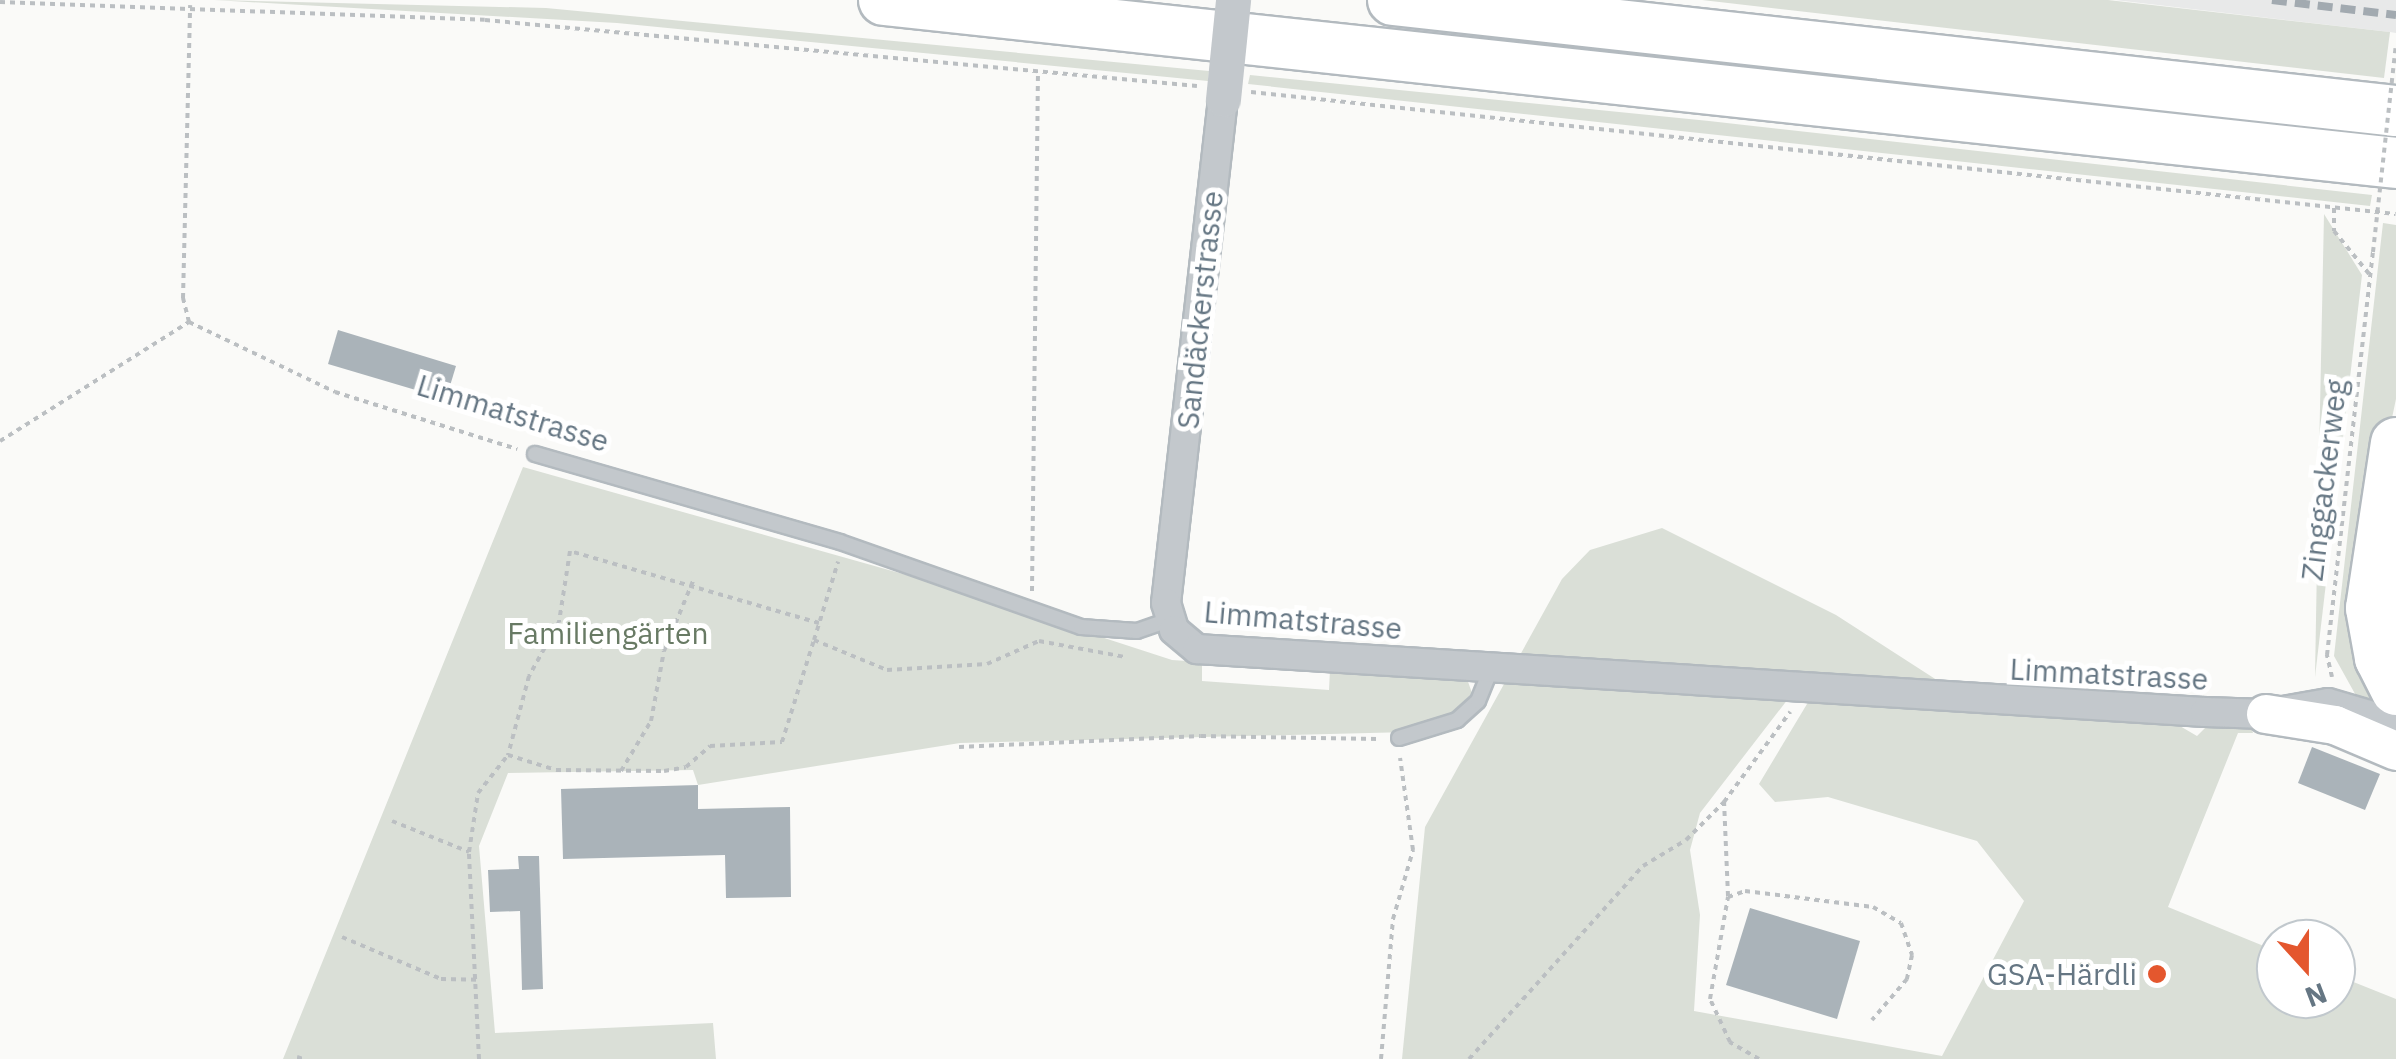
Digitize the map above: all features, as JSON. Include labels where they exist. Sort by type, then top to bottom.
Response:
[{"type":"highway","points":[[884,0],[2396,163]]},
{"type":"highway","points":[[1392,0],[2396,111]]},
{"type":"highway","points":[[2396,444],[2371,608],[2380,658],[2396,690]]},
{"type":"main road","points":[[2266,714],[2335,726],[2396,750]]},
{"type":"street","name":"Sandäckerstrasse","points":[[1169,620],[1234,0]]},
{"type":"street","name":"Limmatstrasse","points":[[1169,620],[1196,650],[2266,714],[2320,702],[2350,706],[2396,723]]},
{"type":"lane","name":"Limmatstrasse","points":[[536,454],[844,543],[1109,632],[1169,620]]},
{"type":"lane","points":[[1399,738],[1456,720],[1478,702],[1492,667]]},
{"type":"path","points":[[0,441],[189,322],[183,298],[190,5]]},
{"type":"path","name":"Zinggackerweg","points":[[2350,706],[2327,655],[2396,44]]},
{"type":"path","points":[[1032,607],[1038,71]]},
{"type":"path","points":[[2334,208],[2334,232],[2370,275]]},
{"type":"path","name":"Limmatstrasse","points":[[189,322],[335,392],[536,454]]},
{"type":"path","points":[[508,755],[556,770],[678,769],[710,746],[782,742],[844,543]]},
{"type":"path","points":[[480,1059],[480,980],[469,852],[478,794],[508,755],[529,676],[559,622],[566,554],[693,582],[760,610],[819,623]]},
{"type":"path","points":[[621,770],[651,721],[664,651],[693,582]]},
{"type":"path","points":[[814,640],[888,670],[987,664],[1040,641],[1125,657]]},
{"type":"path","points":[[1469,1059],[1643,866],[1686,840],[1724,802],[1807,688]]},
{"type":"path","points":[[959,747],[1201,736],[1399,738],[1413,850],[1393,919],[1382,1059]]},
{"type":"path","points":[[1724,802],[1728,897],[1710,999],[1730,1042],[1760,1059]]},
{"type":"path","points":[[392,821],[469,852]]},
{"type":"path","points":[[1728,897],[1745,891],[1873,906],[1901,924],[1912,955],[1907,980],[1872,1020]]},
{"type":"path","points":[[342,937],[441,980],[480,980]]},
{"type":"shaded area","points":[[2115,0],[2396,0],[2396,33],[2390,32]]},
{"type":"green space","points":[[214,0],[546,8],[1209,71],[1208,81],[617,23]]},
{"type":"green space","points":[[1702,0],[2108,0],[2390,32],[2384,78]]},
{"type":"green space","points":[[1250,75],[1709,121],[2372,195],[2370,206],[1248,84]]},
{"type":"green space","points":[[2324,214],[2362,275],[2315,677],[2318,505]]},
{"type":"green space","points":[[2383,223],[2396,225],[2396,399],[2368,532],[2393,711],[2359,701],[2334,656]]},
{"type":"green space","name":"Familiengärten","points":[[523,467],[942,585],[1172,660],[1202,662],[1202,681],[1329,690],[1330,670],[1466,676],[1472,693],[1449,717],[1409,732],[960,743],[698,785],[693,770],[508,773],[479,846],[495,1033],[713,1023],[716,1059],[283,1059]]},
{"type":"green space","points":[[1662,528],[1836,615],[1943,684],[1808,673],[1700,813],[1690,850],[1700,915],[1694,1011],[1942,1056],[2024,901],[1977,841],[1828,797],[1775,802],[1759,784],[1810,699],[2173,722],[2197,736],[2207,726],[2251,727],[2253,733],[2238,733],[2168,907],[2256,943],[2256,1019],[2356,1019],[2356,983],[2396,999],[2396,1059],[1402,1059],[1425,827],[1562,579],[1590,550]]},
{"type":"building","points":[[338,330],[456,366],[446,399],[328,364]]},
{"type":"building","points":[[2312,747],[2380,774],[2365,810],[2298,783]]},
{"type":"building","points":[[698,785],[698,809],[790,807],[791,897],[726,898],[725,855],[563,859],[561,789]]},
{"type":"building","points":[[518,856],[539,856],[543,989],[522,990],[520,911],[490,912],[488,870],[519,869]]},
{"type":"building","points":[[1750,908],[1860,941],[1837,1019],[1726,985]]},
{"type":"railway","points":[[2272,0],[2396,15]]},
{"type":"place","name":"GSA-Härdli","points":[[2157,974]]}]
